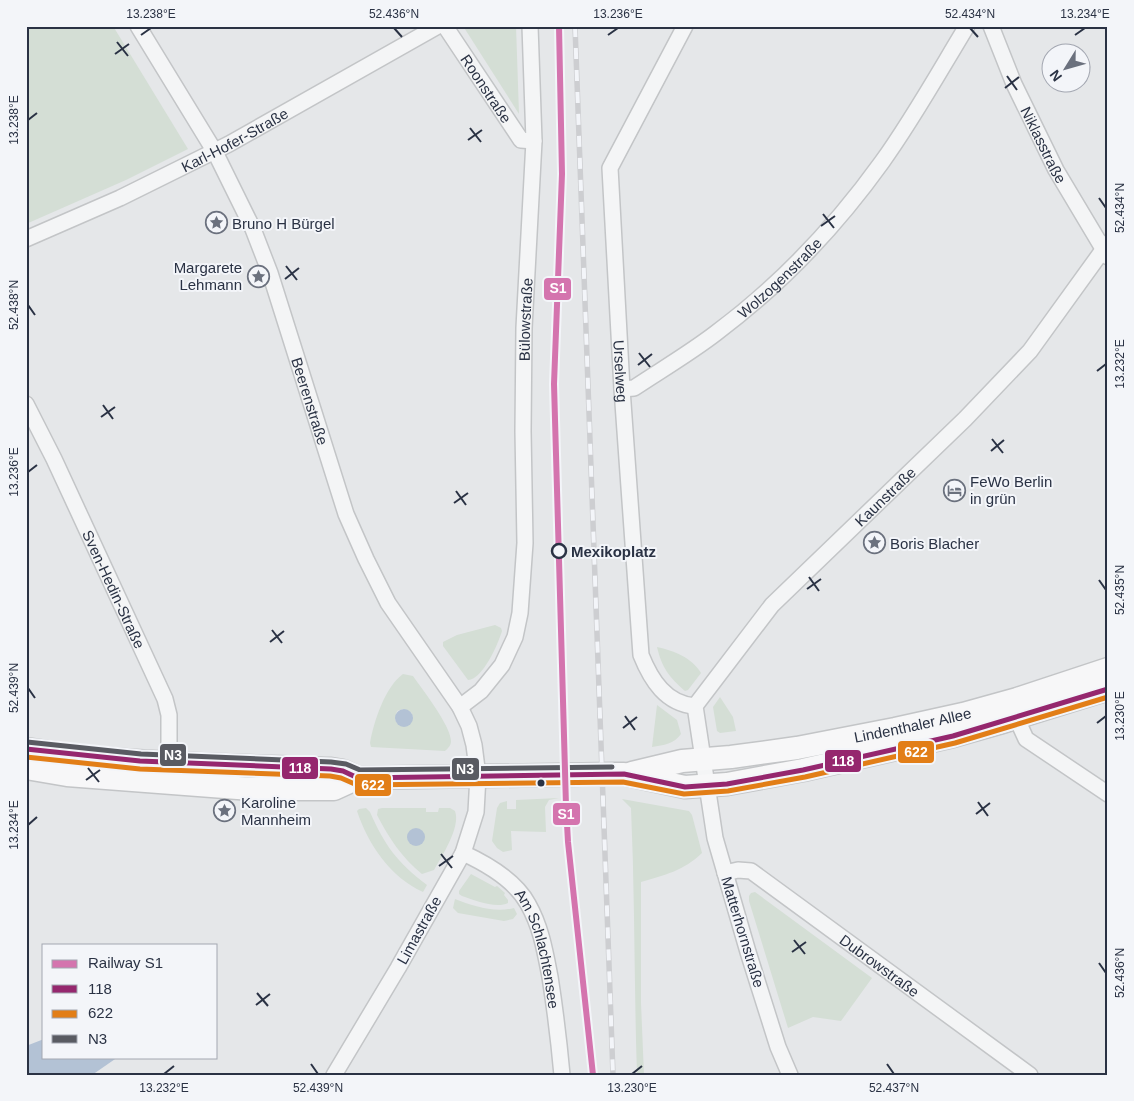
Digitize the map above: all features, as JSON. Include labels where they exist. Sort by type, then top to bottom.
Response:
[{"type":"main road","name":"Lindenthaler Allee","points":[[169,773],[332,769],[358,778],[624,774],[682,761],[797,748],[895,729],[1017,699],[1108,669]]},
{"type":"main road","name":"Lindenthaler Allee","points":[[624,774],[685,787],[727,784],[858,758],[953,736],[1108,689]]},
{"type":"main road","points":[[26,749],[169,773]]},
{"type":"main road","points":[[26,768],[67,775],[169,773]]},
{"type":"street","name":"Beerenstraße","points":[[138,26],[215,152],[253,229],[270,273],[346,514],[388,603],[460,707],[469,726],[474,745],[478,776]]},
{"type":"street","name":"Karl-Hofer-Straße","points":[[26,240],[120,198],[215,152],[438,26]]},
{"type":"street","name":"Roonstraße","points":[[445,26],[522,140],[534,141]]},
{"type":"street","name":"Bülowstraße","points":[[460,707],[481,691],[502,665],[515,637],[520,613],[525,543],[524,328],[534,141],[530,26]]},
{"type":"street","name":"Urselweg","points":[[685,26],[610,168],[622,389],[641,655],[648,672],[659,687],[683,705],[695,706]]},
{"type":"street","name":"Wolzogenstraße","points":[[622,389],[634,388],[716,333],[768,289],[806,252],[844,210],[882,162],[967,26]]},
{"type":"street","name":"Niklasstraße","points":[[991,26],[1014,84],[1056,170],[1106,250]]},
{"type":"street","name":"Kaunstraße","points":[[695,706],[772,605],[965,419],[1030,351],[1106,250]]},
{"type":"street","name":"Sven-Hedin-Straße","points":[[26,404],[54,459],[164,699],[169,715],[169,773]]},
{"type":"street","points":[[695,706],[702,760]]},
{"type":"street","points":[[1016,717],[1026,739],[1108,794]]},
{"type":"street","name":"Matterhornstraße","points":[[702,760],[715,838],[778,1047],[790,1075]]},
{"type":"street","name":"Limastraße","points":[[334,1075],[398,968],[463,853],[476,812],[478,776]]},
{"type":"street","name":"Am Schlachtensee","points":[[463,853],[483,862],[501,875],[519,892],[531,910],[543,936],[556,1014],[562,1075]]},
{"type":"street","name":"Dubrowstraße","points":[[725,873],[738,870],[751,871],[1030,1075]]},
{"type":"shaded area","points":[[26,26],[113,26],[188,149],[126,180],[26,224]]},
{"type":"shaded area","points":[[463,26],[516,26],[519,114]]},
{"type":"shaded area","points":[[495,625],[501,628],[502,631],[497,644],[479,674],[468,680],[443,646],[443,642],[457,635]]},
{"type":"shaded area","points":[[657,647],[670,650],[682,656],[697,667],[701,673],[688,690],[685,691],[667,672]]},
{"type":"shaded area","points":[[403,674],[413,676],[429,698],[450,734],[451,741],[445,751],[371,747],[370,743],[377,715],[391,687]],"holes":[[[403,709],[411,712],[413,717],[398,724],[395,720],[397,711]]]},
{"type":"shaded area","points":[[720,697],[733,717],[736,731],[720,733],[717,731],[713,707]]},
{"type":"shaded area","points":[[657,705],[677,720],[681,734],[672,742],[652,747]]},
{"type":"shaded area","points":[[559,798],[549,800],[545,807],[546,832],[511,831],[512,850],[503,852],[497,848],[492,841],[497,808],[500,803],[507,801],[507,809],[516,809],[516,800]]},
{"type":"shaded area","points":[[622,799],[689,811],[692,815],[702,853],[681,868],[641,882],[641,1003],[644,1075],[637,1075],[631,808]]},
{"type":"shaded area","points":[[366,808],[393,853],[427,885],[423,892],[400,878],[374,847],[357,811]]},
{"type":"shaded area","points":[[426,808],[426,812],[438,812],[439,808],[450,808],[455,811],[456,818],[453,833],[434,870],[422,874],[402,854],[391,840],[377,815],[378,809]]},
{"type":"shaded area","points":[[471,874],[495,887],[497,886],[505,893],[504,895],[508,903],[497,905],[485,903],[459,894],[459,891]]},
{"type":"shaded area","points":[[755,892],[872,978],[841,1021],[813,1017],[788,1028],[749,901],[751,893]]},
{"type":"shaded area","points":[[455,899],[491,909],[514,908],[517,914],[513,919],[504,921],[458,913],[453,908]]},
{"type":"water","points":[[404,709],[410,712],[413,718],[410,724],[404,727],[398,724],[395,718],[398,712]]},
{"type":"water","points":[[416,828],[422,831],[425,837],[422,843],[416,846],[410,843],[407,837],[410,831]]},
{"type":"water","points":[[42,1040],[42,1058],[117,1058],[92,1075],[26,1075],[26,1046]]},
{"type":"railway","points":[[575,26],[613,1075]]},
{"type":"rail line","name":"S1","points":[[559,26],[562,174],[554,384],[566,806],[568,842],[593,1075]]},
{"type":"transit line","name":"118","points":[[26,749],[140,761],[331,769],[343,771],[358,778],[624,774],[685,787],[727,784],[803,770],[953,736],[1108,689]]},
{"type":"transit line","name":"622","points":[[26,757],[140,769],[330,776],[341,778],[357,785],[623,782],[684,794],[728,791],[805,777],[955,743],[1108,697]]},
{"type":"transit line","name":"N3","points":[[27,742],[141,754],[331,762],[346,764],[360,770],[612,767]]},
{"type":"place","name":"Bruno H Bürgel","points":[[216,223]]},
{"type":"place","name":"Margarete Lehmann","points":[[258,276]]},
{"type":"place","name":"FeWo Berlin in grün","points":[[954,490]]},
{"type":"place","name":"Boris Blacher","points":[[874,543]]},
{"type":"place","name":"Mexikoplatz","points":[[559,551]]},
{"type":"place","name":"Karoline Mannheim","points":[[225,811]]}]
